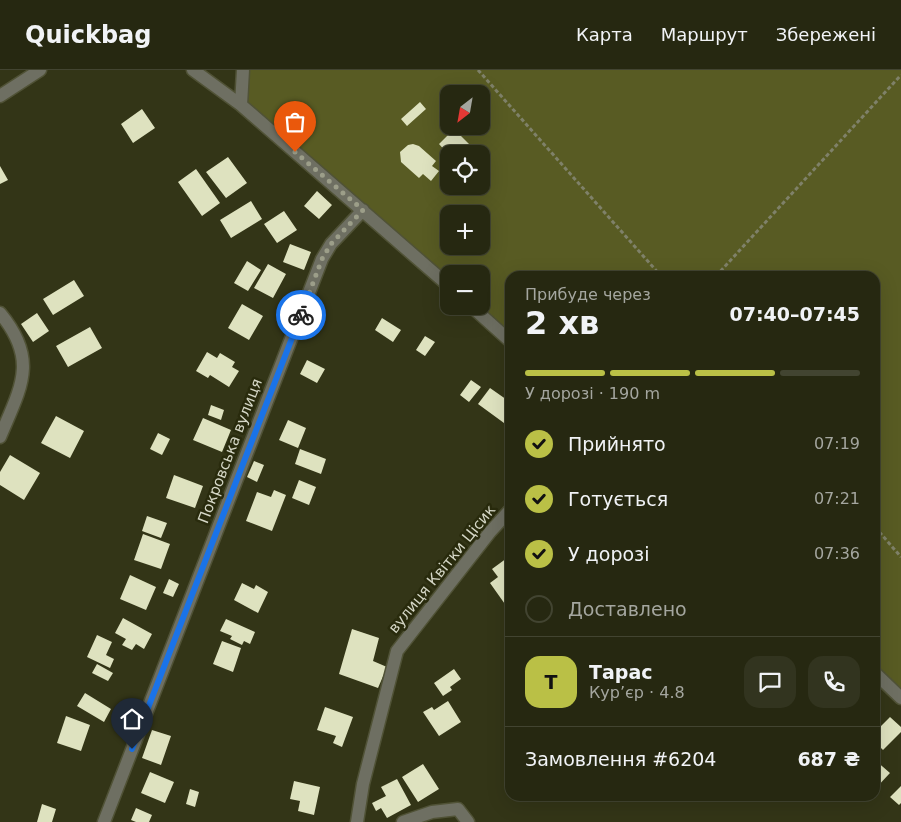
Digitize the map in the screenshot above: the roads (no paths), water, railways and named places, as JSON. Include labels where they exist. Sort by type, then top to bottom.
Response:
[{"type":"street","points":[[0,96],[40,70]]},
{"type":"street","points":[[194,70],[241,105],[440,278]]},
{"type":"street","points":[[241,105],[243,70]]},
{"type":"street","name":"Покровська вулиця","points":[[104,822],[322,259],[331,244],[363,210]]},
{"type":"street","points":[[0,313],[18,339],[24,365],[16,398],[0,437]]},
{"type":"street","points":[[481,315],[505,337]]},
{"type":"street","name":"вулиця Квітки Цісик","points":[[357,822],[363,784],[397,651],[505,516]]},
{"type":"street","points":[[880,678],[901,698]]},
{"type":"street","points":[[403,822],[432,812],[458,809],[468,822]]}]
